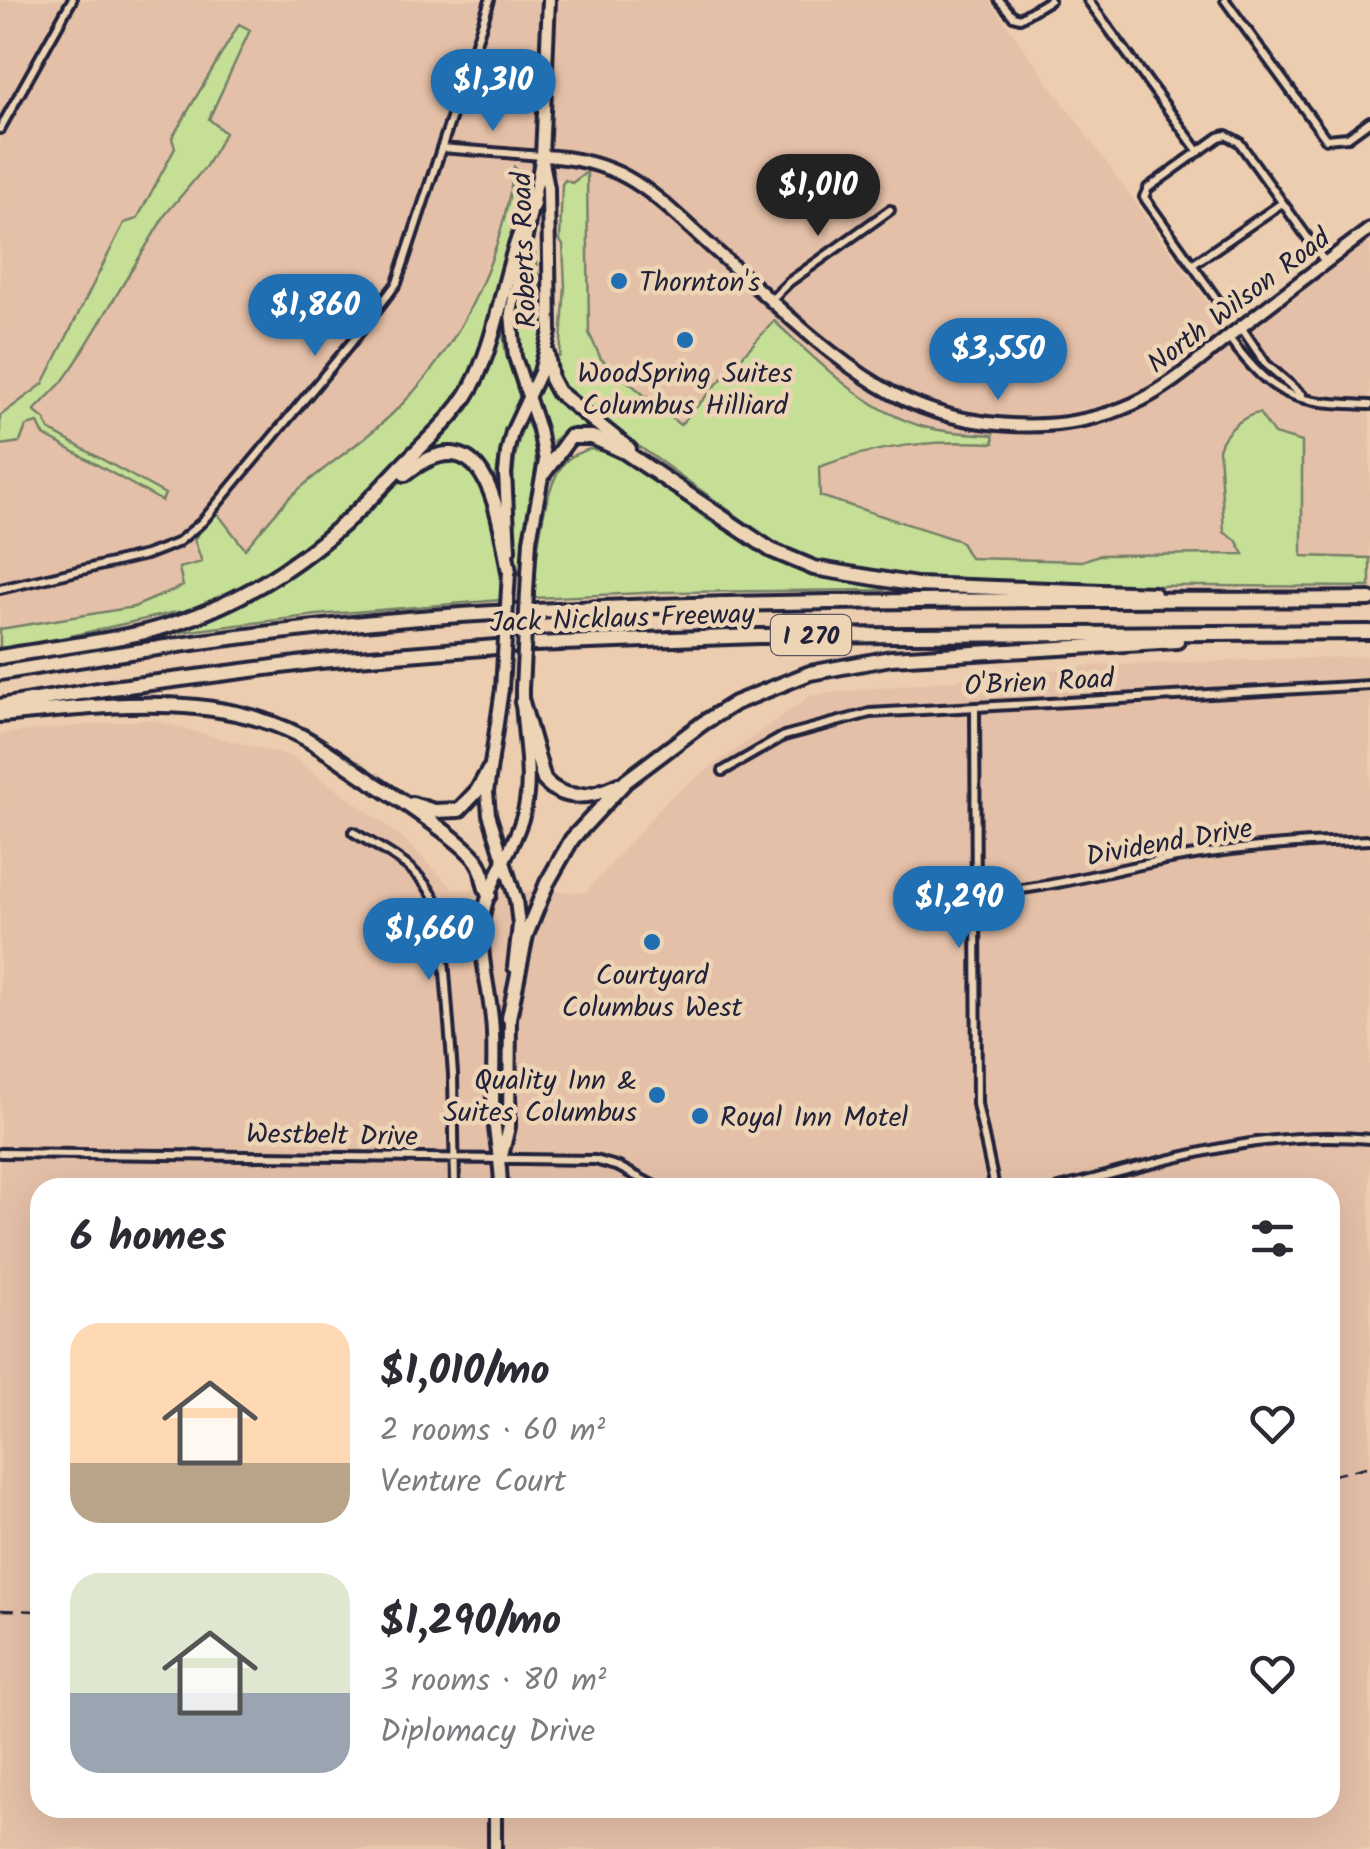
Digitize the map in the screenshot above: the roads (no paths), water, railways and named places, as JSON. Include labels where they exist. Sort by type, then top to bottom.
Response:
[{"type":"highway","points":[[0,657],[148,631],[220,607],[305,558],[385,486],[446,423],[476,378],[490,342],[519,231],[533,204]]},
{"type":"highway","points":[[547,353],[558,392],[650,467],[771,550],[814,568],[917,585],[1140,592],[1206,601]]},
{"type":"highway","points":[[544,474],[565,442],[581,435],[602,441],[650,467]]},
{"type":"highway","points":[[385,486],[435,456],[454,455],[473,463],[485,475],[496,501],[508,572]]},
{"type":"highway","name":"Jack Nicklaus Freeway","points":[[0,673],[104,655],[320,628],[492,613],[756,603],[1370,599]]},
{"type":"highway","points":[[510,1018],[526,935],[560,857],[572,840],[626,782],[735,703],[810,673],[849,664],[942,653],[1304,632]]},
{"type":"highway","name":"Jack Nicklaus Freeway","points":[[0,706],[104,688],[320,661],[493,646],[758,636],[1370,632]]},
{"type":"highway","points":[[522,696],[544,780],[551,788],[587,796],[626,782]]},
{"type":"highway","points":[[0,715],[148,706],[209,709],[238,714],[302,736],[404,802],[480,864],[488,894]]},
{"type":"highway","points":[[404,802],[434,811],[459,810],[489,770]]},
{"type":"main road","name":"Roberts Road","points":[[502,1158],[494,1126],[492,1017],[481,943],[488,894],[522,821],[528,792],[522,696],[528,574],[530,540],[544,474],[541,439],[515,358],[511,313],[542,156],[549,0]]},
{"type":"main road","name":"Roberts Road","points":[[501,1178],[509,1127],[510,1018],[518,914],[489,814],[489,770],[502,689],[508,572],[504,473],[512,432],[547,353],[551,318],[548,188],[542,156]]},
{"type":"main road","name":"North Wilson Road","points":[[542,156],[594,162],[641,185],[852,368],[879,386],[936,412],[996,423],[1066,421],[1117,410],[1162,387],[1370,229]]},
{"type":"main road","points":[[495,1818],[495,1849]]},
{"type":"street","points":[[0,129],[72,0]]},
{"type":"street","points":[[0,589],[146,555],[177,543],[202,522],[352,342],[397,283],[490,0]]},
{"type":"street","points":[[999,0],[1013,16],[1020,18],[1050,0]]},
{"type":"street","points":[[1088,0],[1198,152]]},
{"type":"street","points":[[1225,0],[1326,139],[1348,137],[1370,121]]},
{"type":"street","points":[[1218,300],[1144,197],[1148,188],[1219,138],[1234,137],[1326,262]]},
{"type":"street","name":"North Wilson Road","points":[[441,148],[542,156]]},
{"type":"street","points":[[1192,265],[1282,203]]},
{"type":"street","points":[[772,299],[789,282],[890,210]]},
{"type":"street","points":[[1241,327],[1266,364],[1306,400]]},
{"type":"street","points":[[1228,337],[1256,374],[1273,387],[1306,400],[1370,405]]},
{"type":"street","name":"O'Brien Road","points":[[722,771],[784,736],[870,714],[1370,685]]},
{"type":"street","points":[[975,707],[977,1104],[993,1178]]},
{"type":"street","points":[[353,832],[409,866],[428,884],[440,908],[451,1036],[455,1178]]},
{"type":"street","name":"Dividend Drive","points":[[977,893],[1039,888],[1153,862],[1290,844],[1370,840]]},
{"type":"street","points":[[1100,1178],[1246,1142],[1315,1137],[1370,1140]]},
{"type":"street","name":"Westbelt Drive","points":[[0,1153],[595,1160],[640,1178]]},
{"type":"railway","points":[[1340,1474],[1370,1466]]},
{"type":"railway","points":[[0,1610],[30,1611]]},
{"type":"place","name":"Thornton's","points":[[619,281]]},
{"type":"place","name":"WoodSpring Suites Columbus Hilliard","points":[[685,340]]},
{"type":"place","name":"Courtyard Columbus West","points":[[652,942]]},
{"type":"place","name":"Quality Inn & Suites Columbus","points":[[657,1095]]},
{"type":"place","name":"Royal Inn Motel","points":[[700,1116]]}]
